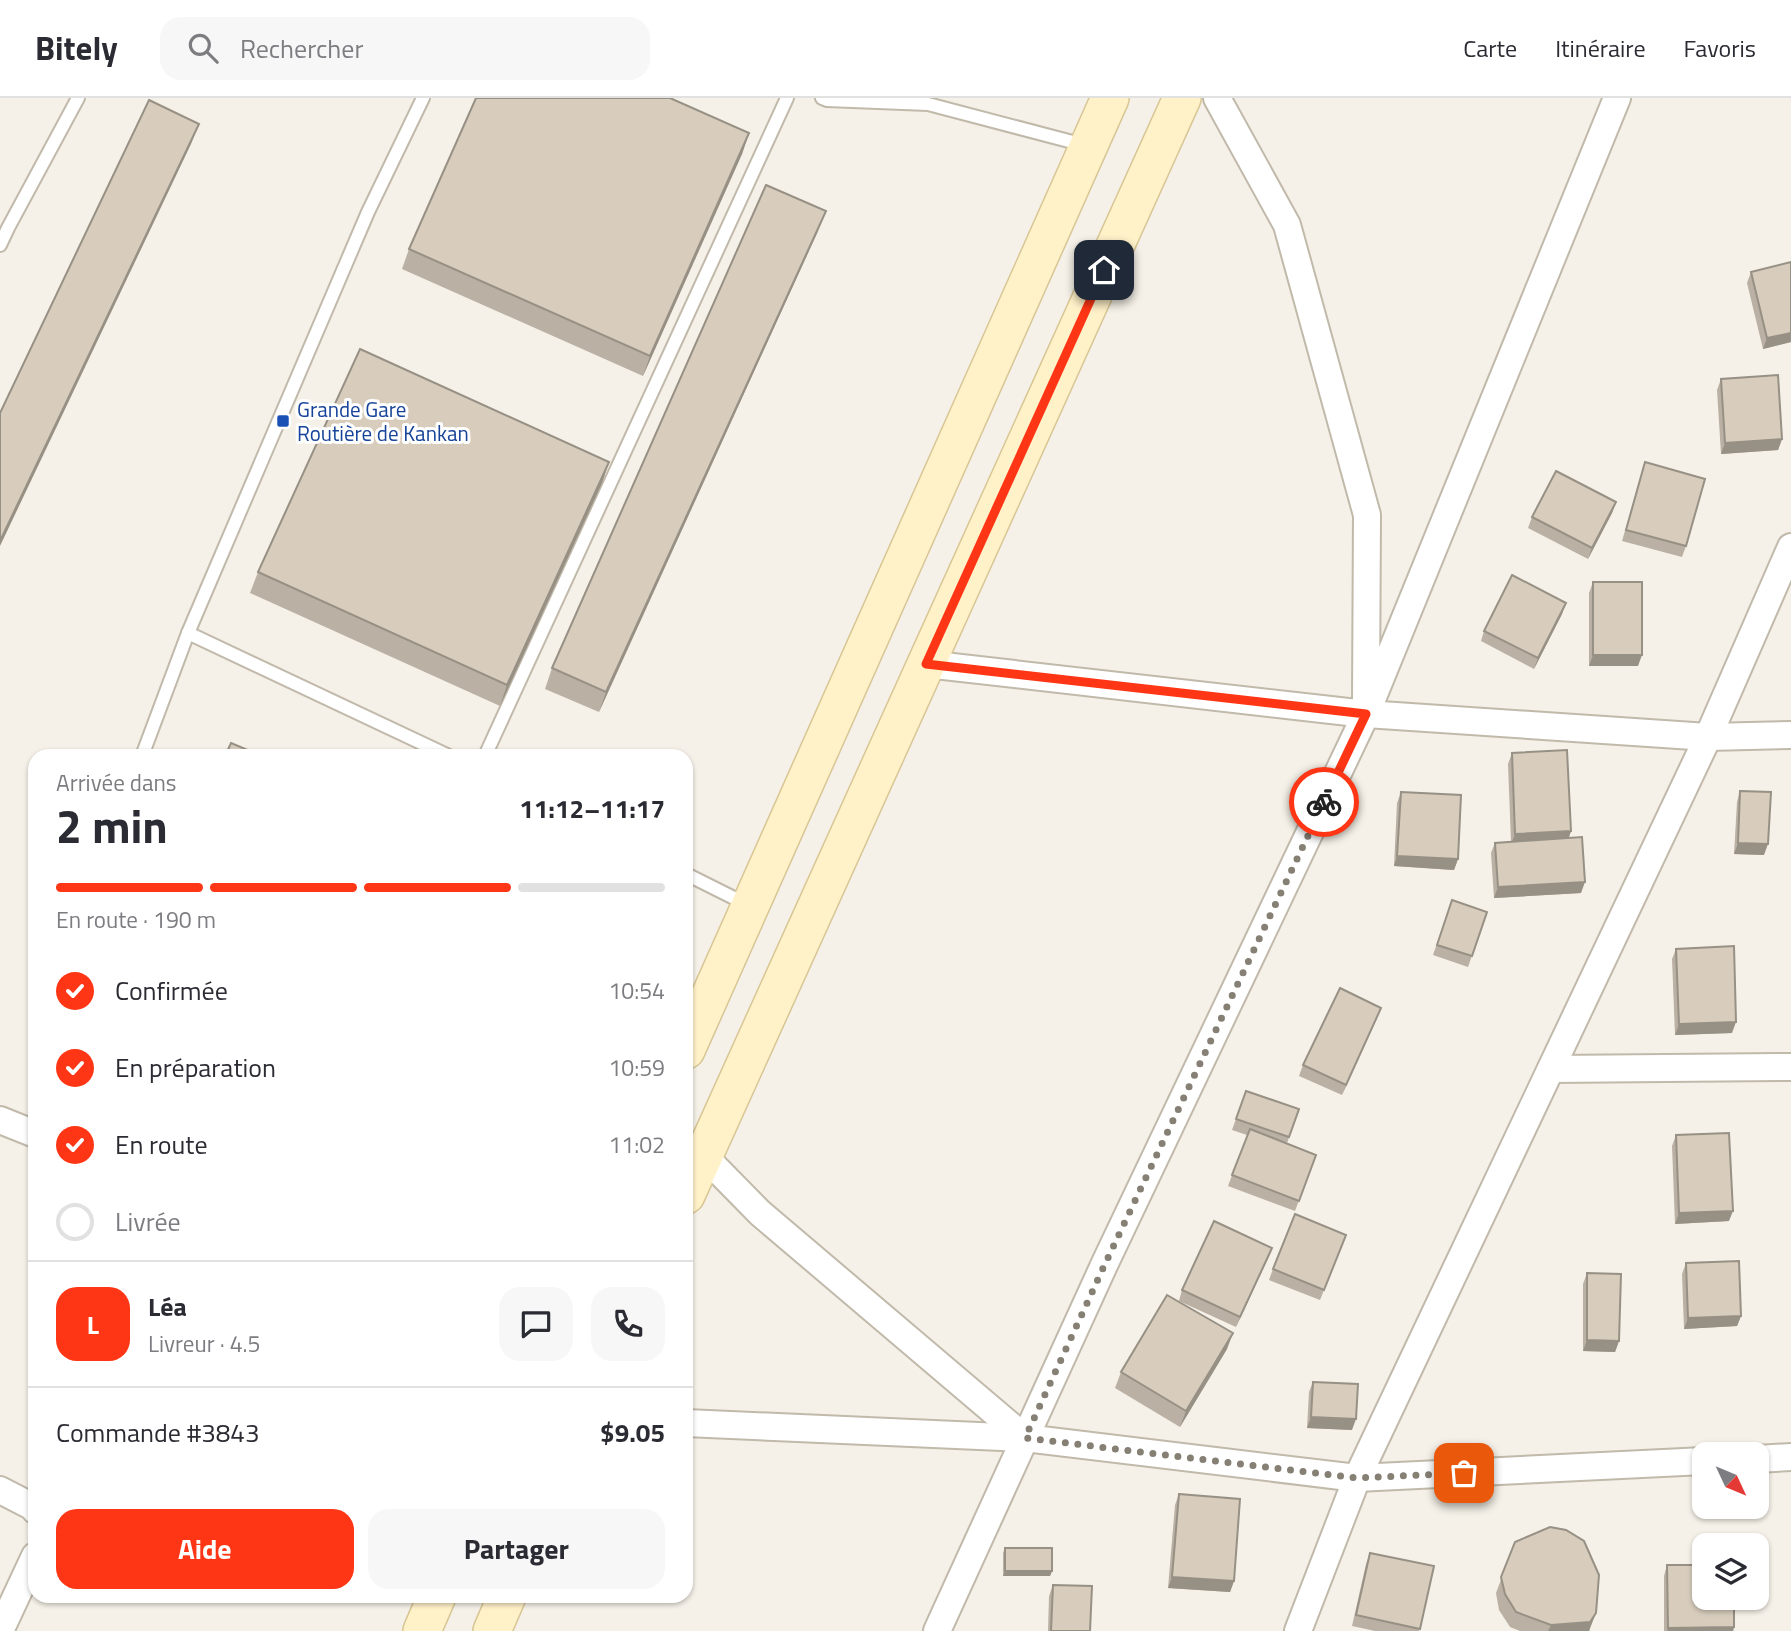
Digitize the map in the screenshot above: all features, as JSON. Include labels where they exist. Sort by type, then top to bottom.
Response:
[{"type":"main road","points":[[693,1034],[1110,98]]},
{"type":"main road","points":[[693,1180],[1182,98]]},
{"type":"main road","points":[[422,1631],[434,1603]]},
{"type":"main road","points":[[492,1631],[504,1603]]},
{"type":"street","points":[[1217,98],[1287,225],[1367,515],[1366,714]]},
{"type":"street","points":[[937,1631],[1105,1264],[1366,714],[1617,98]]},
{"type":"street","points":[[1298,1631],[1357,1478],[1708,737],[1791,547]]},
{"type":"street","points":[[926,664],[1366,714],[1708,737],[1791,734]]},
{"type":"street","points":[[1551,1069],[1791,1067]]},
{"type":"street","points":[[0,1119],[28,1131]]},
{"type":"street","points":[[704,1156],[760,1213],[1025,1438]]},
{"type":"street","points":[[693,1423],[1025,1438],[1357,1478],[1692,1462]]},
{"type":"street","points":[[1769,1458],[1791,1457]]},
{"type":"street","points":[[0,1490],[28,1504]]},
{"type":"street","points":[[0,1631],[28,1571]]},
{"type":"lane","points":[[0,245],[78,98]]},
{"type":"lane","points":[[145,749],[188,633],[368,212],[423,98]]},
{"type":"lane","points":[[488,749],[787,98]]},
{"type":"lane","points":[[822,98],[928,104],[1088,146]]},
{"type":"lane","points":[[188,633],[434,749]]},
{"type":"lane","points":[[693,877],[751,906]]},
{"type":"building","points":[[476,98],[670,98],[749,133],[650,356],[409,249]]},
{"type":"building","points":[[149,100],[199,124],[0,541],[0,413]]},
{"type":"building","points":[[766,185],[826,211],[606,692],[552,668]]},
{"type":"building","points":[[1791,262],[1791,333],[1767,338],[1751,272]]},
{"type":"building","points":[[360,349],[609,462],[507,685],[258,572]]},
{"type":"building","points":[[1778,375],[1782,439],[1725,443],[1721,379]]},
{"type":"building","points":[[1645,462],[1705,479],[1686,546],[1626,530]]},
{"type":"building","points":[[1556,471],[1616,502],[1592,548],[1532,517]]},
{"type":"building","points":[[1512,575],[1566,603],[1538,658],[1484,631]]},
{"type":"building","points":[[1593,582],[1642,582],[1642,655],[1593,655]]},
{"type":"building","points":[[231,743],[245,749],[228,749]]},
{"type":"building","points":[[1567,750],[1571,831],[1515,834],[1512,753]]},
{"type":"building","points":[[1740,791],[1771,792],[1768,844],[1738,843]]},
{"type":"building","points":[[1401,792],[1461,795],[1458,859],[1397,856]]},
{"type":"building","points":[[1582,837],[1585,882],[1498,887],[1495,843]]},
{"type":"building","points":[[1452,900],[1487,912],[1472,956],[1437,945]]},
{"type":"building","points":[[1734,946],[1736,1022],[1679,1024],[1676,949]]},
{"type":"building","points":[[1340,988],[1381,1008],[1346,1085],[1303,1065]]},
{"type":"building","points":[[1246,1091],[1299,1109],[1289,1137],[1236,1119]]},
{"type":"building","points":[[1250,1129],[1316,1155],[1299,1201],[1232,1175]]},
{"type":"building","points":[[1729,1133],[1733,1211],[1679,1213],[1676,1135]]},
{"type":"building","points":[[1295,1214],[1346,1235],[1324,1290],[1273,1269]]},
{"type":"building","points":[[1214,1221],[1272,1248],[1240,1317],[1182,1290]]},
{"type":"building","points":[[1739,1261],[1741,1316],[1688,1318],[1686,1263]]},
{"type":"building","points":[[1587,1273],[1621,1274],[1619,1341],[1587,1340]]},
{"type":"building","points":[[1167,1295],[1233,1333],[1186,1411],[1121,1372]]},
{"type":"building","points":[[1313,1382],[1358,1384],[1356,1419],[1311,1417]]},
{"type":"building","points":[[1179,1494],[1240,1499],[1234,1581],[1172,1577]]},
{"type":"building","points":[[1550,1527],[1566,1530],[1584,1541],[1599,1575],[1596,1613],[1590,1622],[1551,1625],[1516,1612],[1505,1594],[1501,1577],[1515,1542]]},
{"type":"building","points":[[1005,1548],[1052,1548],[1052,1571],[1005,1571]]},
{"type":"building","points":[[1370,1553],[1434,1566],[1420,1629],[1356,1615]]},
{"type":"building","points":[[1667,1565],[1692,1565],[1692,1610],[1734,1610],[1734,1627],[1668,1628]]},
{"type":"building","points":[[1053,1585],[1092,1586],[1090,1631],[1051,1631]]},
{"type":"way so far","points":[[1324,802],[1025,1438],[1357,1478],[1464,1473]]},
{"type":"place","name":"Grande Gare Routière de Kankan","points":[[283,421]]},
{"type":"route","points":[[1104,270],[926,664],[1366,714],[1324,802]]}]
